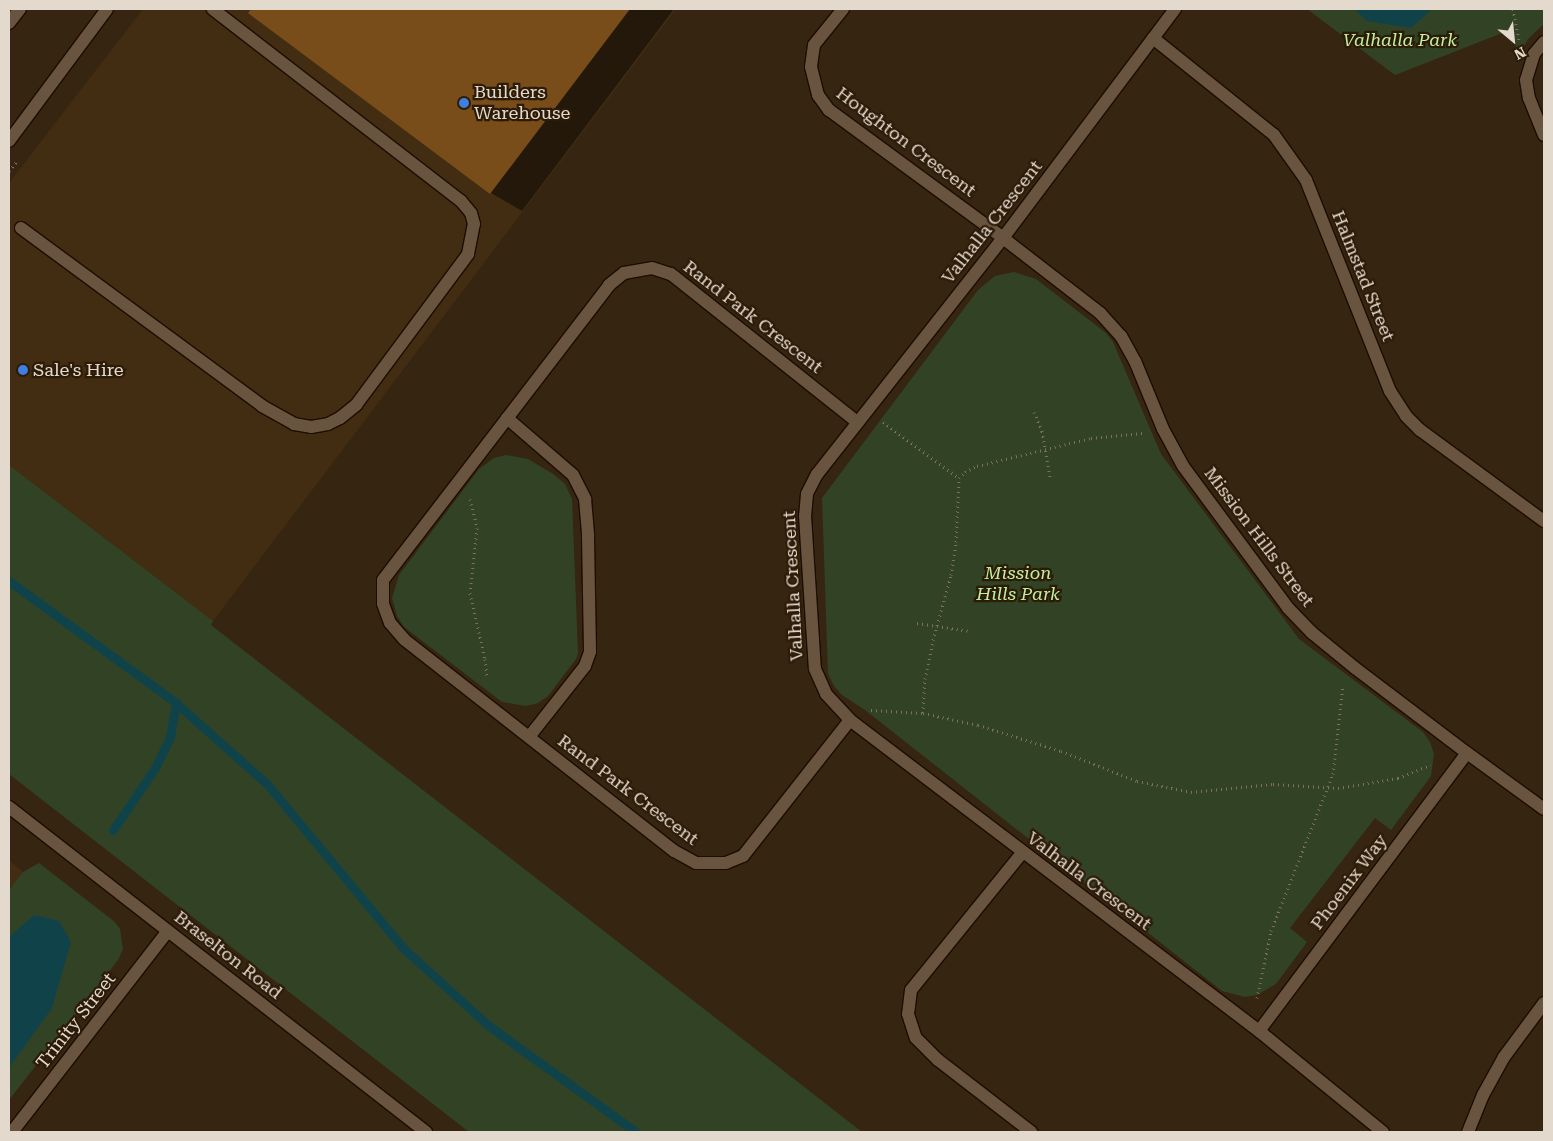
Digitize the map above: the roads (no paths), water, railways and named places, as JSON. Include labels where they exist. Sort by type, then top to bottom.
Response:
[{"type":"street","points":[[9,23],[20,9]]},
{"type":"street","points":[[9,141],[107,9]]},
{"type":"street","points":[[21,228],[262,406],[294,424],[311,427],[328,424],[340,418],[356,405],[468,254],[474,224],[471,213],[461,201],[441,185],[214,9]]},
{"type":"street","name":"Houghton Crescent","points":[[842,9],[814,46],[811,67],[818,95],[829,110],[1003,238]]},
{"type":"street","name":"Valhalla Crescent","points":[[1175,9],[1003,238],[817,474],[807,494],[804,516],[814,669],[826,694],[850,720],[1022,853],[1259,1031],[1383,1132]]},
{"type":"street","name":"Halmstad Street","points":[[1153,38],[1274,135],[1306,180],[1390,391],[1406,416],[1420,430],[1544,521]]},
{"type":"street","points":[[1544,42],[1534,54],[1526,80],[1529,98],[1544,135]]},
{"type":"street","name":"Mission Hills Street","points":[[1003,238],[1100,313],[1121,336],[1135,361],[1162,429],[1184,466],[1288,608],[1311,632],[1342,658],[1544,809]]},
{"type":"street","name":"Rand Park Crescent","points":[[850,720],[743,856],[726,863],[696,863],[674,851],[404,639],[390,622],[383,604],[383,580],[609,285],[624,272],[652,268],[671,274],[857,422]]},
{"type":"street","name":"Rand Park Crescent","points":[[507,418],[573,475],[585,499],[588,536],[590,652],[585,666],[529,737]]},
{"type":"street","name":"Phoenix Way","points":[[1259,1031],[1467,753]]},
{"type":"street","name":"Braselton Road","points":[[9,807],[426,1132]]},
{"type":"street","points":[[1022,853],[911,990],[908,1014],[916,1038],[938,1060],[1031,1132]]},
{"type":"street","name":"Trinity Street","points":[[12,1132],[168,931]]},
{"type":"street","points":[[1468,1132],[1483,1095],[1504,1057],[1544,1003]]},
{"type":"water","points":[[1354,9],[1432,9],[1411,28],[1367,21]]},
{"type":"water","points":[[34,915],[59,921],[71,942],[52,1008],[9,1068],[9,937]]},
{"type":"waterway","points":[[9,581],[176,703],[267,784],[403,948],[489,1026],[636,1132]]},
{"type":"waterway","points":[[113,830],[155,768],[170,737],[176,703]]},
{"type":"place","name":"Builders Warehouse","points":[[464,103]]},
{"type":"place","name":"Sale's Hire","points":[[23,370]]},
{"type":"park label","name":"Valhalla Park","points":[[1400,40]]},
{"type":"park label","name":"Mission Hills Park","points":[[1018,584]]}]
